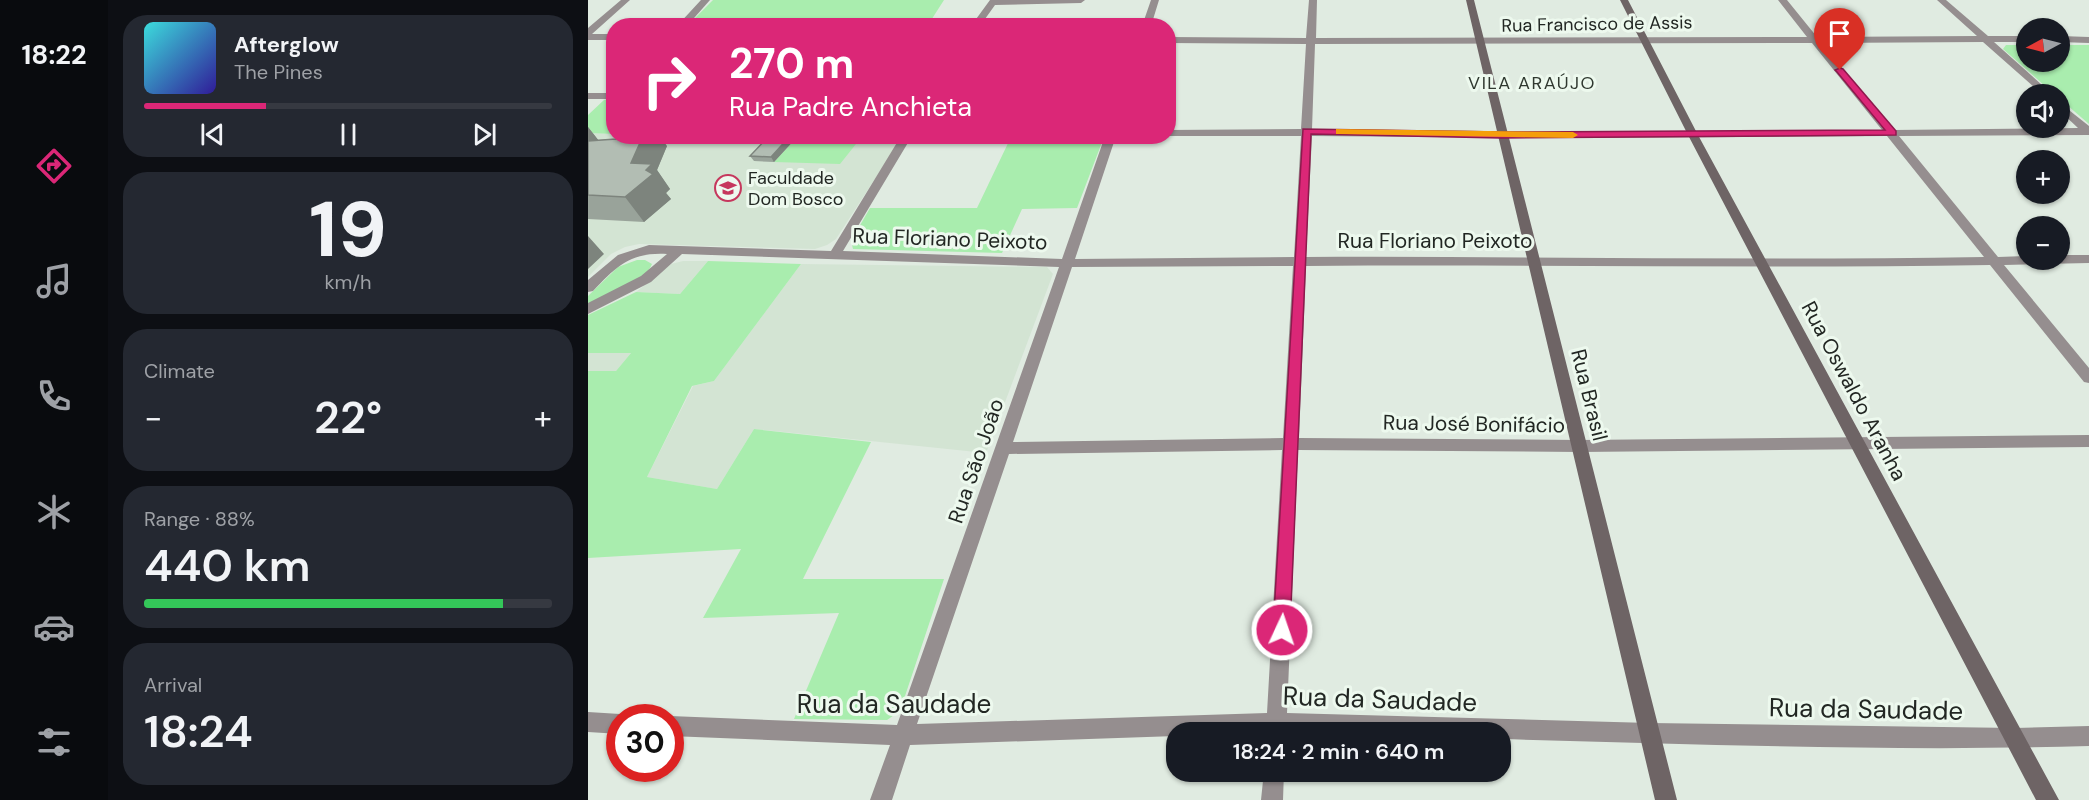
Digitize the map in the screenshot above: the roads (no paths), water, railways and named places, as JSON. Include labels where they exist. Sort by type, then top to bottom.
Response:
[{"type":"street","points":[[606,18],[626,0]]},
{"type":"street","points":[[689,18],[706,0]]},
{"type":"street","points":[[981,18],[993,1],[1081,0]]},
{"type":"street","points":[[1149,18],[1155,0]]},
{"type":"street","points":[[1276,722],[1313,0]]},
{"type":"street","name":"Rua Brasil","points":[[1470,0],[1501,135],[1535,260],[1666,800]]},
{"type":"street","name":"Rua Oswaldo Aranha","points":[[1624,0],[1693,135],[2048,800]]},
{"type":"street","points":[[1782,0],[2089,378]]},
{"type":"street","points":[[1941,0],[2036,84]]},
{"type":"street","points":[[588,35],[606,18]]},
{"type":"street","points":[[588,35],[606,36]]},
{"type":"street","name":"Rua Francisco de Assis","points":[[1176,40],[1481,42],[1644,39],[2016,39]]},
{"type":"street","points":[[2070,39],[2089,40]]},
{"type":"street","points":[[588,96],[606,96]]},
{"type":"street","points":[[2070,115],[2089,132]]},
{"type":"street","points":[[1176,133],[1307,131],[1501,135],[1693,135],[2089,132]]},
{"type":"street","points":[[835,255],[902,144]]},
{"type":"street","name":"Rua São João","points":[[881,800],[1108,144]]},
{"type":"street","name":"Rua Floriano Peixoto","points":[[588,288],[618,258],[637,250],[1068,263],[2089,259]]},
{"type":"street","points":[[588,309],[646,279],[678,251]]},
{"type":"street","name":"Rua José Bonifácio","points":[[1003,448],[1292,444],[1580,446],[2089,441]]},
{"type":"street","points":[[588,722],[606,723]]},
{"type":"street","name":"Rua da Saudade","points":[[684,727],[903,735],[1166,729]]},
{"type":"street","name":"Rua da Saudade","points":[[1511,731],[2015,738],[2089,736]]},
{"type":"street","points":[[1272,800],[1273,782]]},
{"type":"place","name":"Faculdade Dom Bosco","points":[[728,188]]},
{"type":"district","name":"VILA ARAÚJO","points":[[1532,83]]}]
